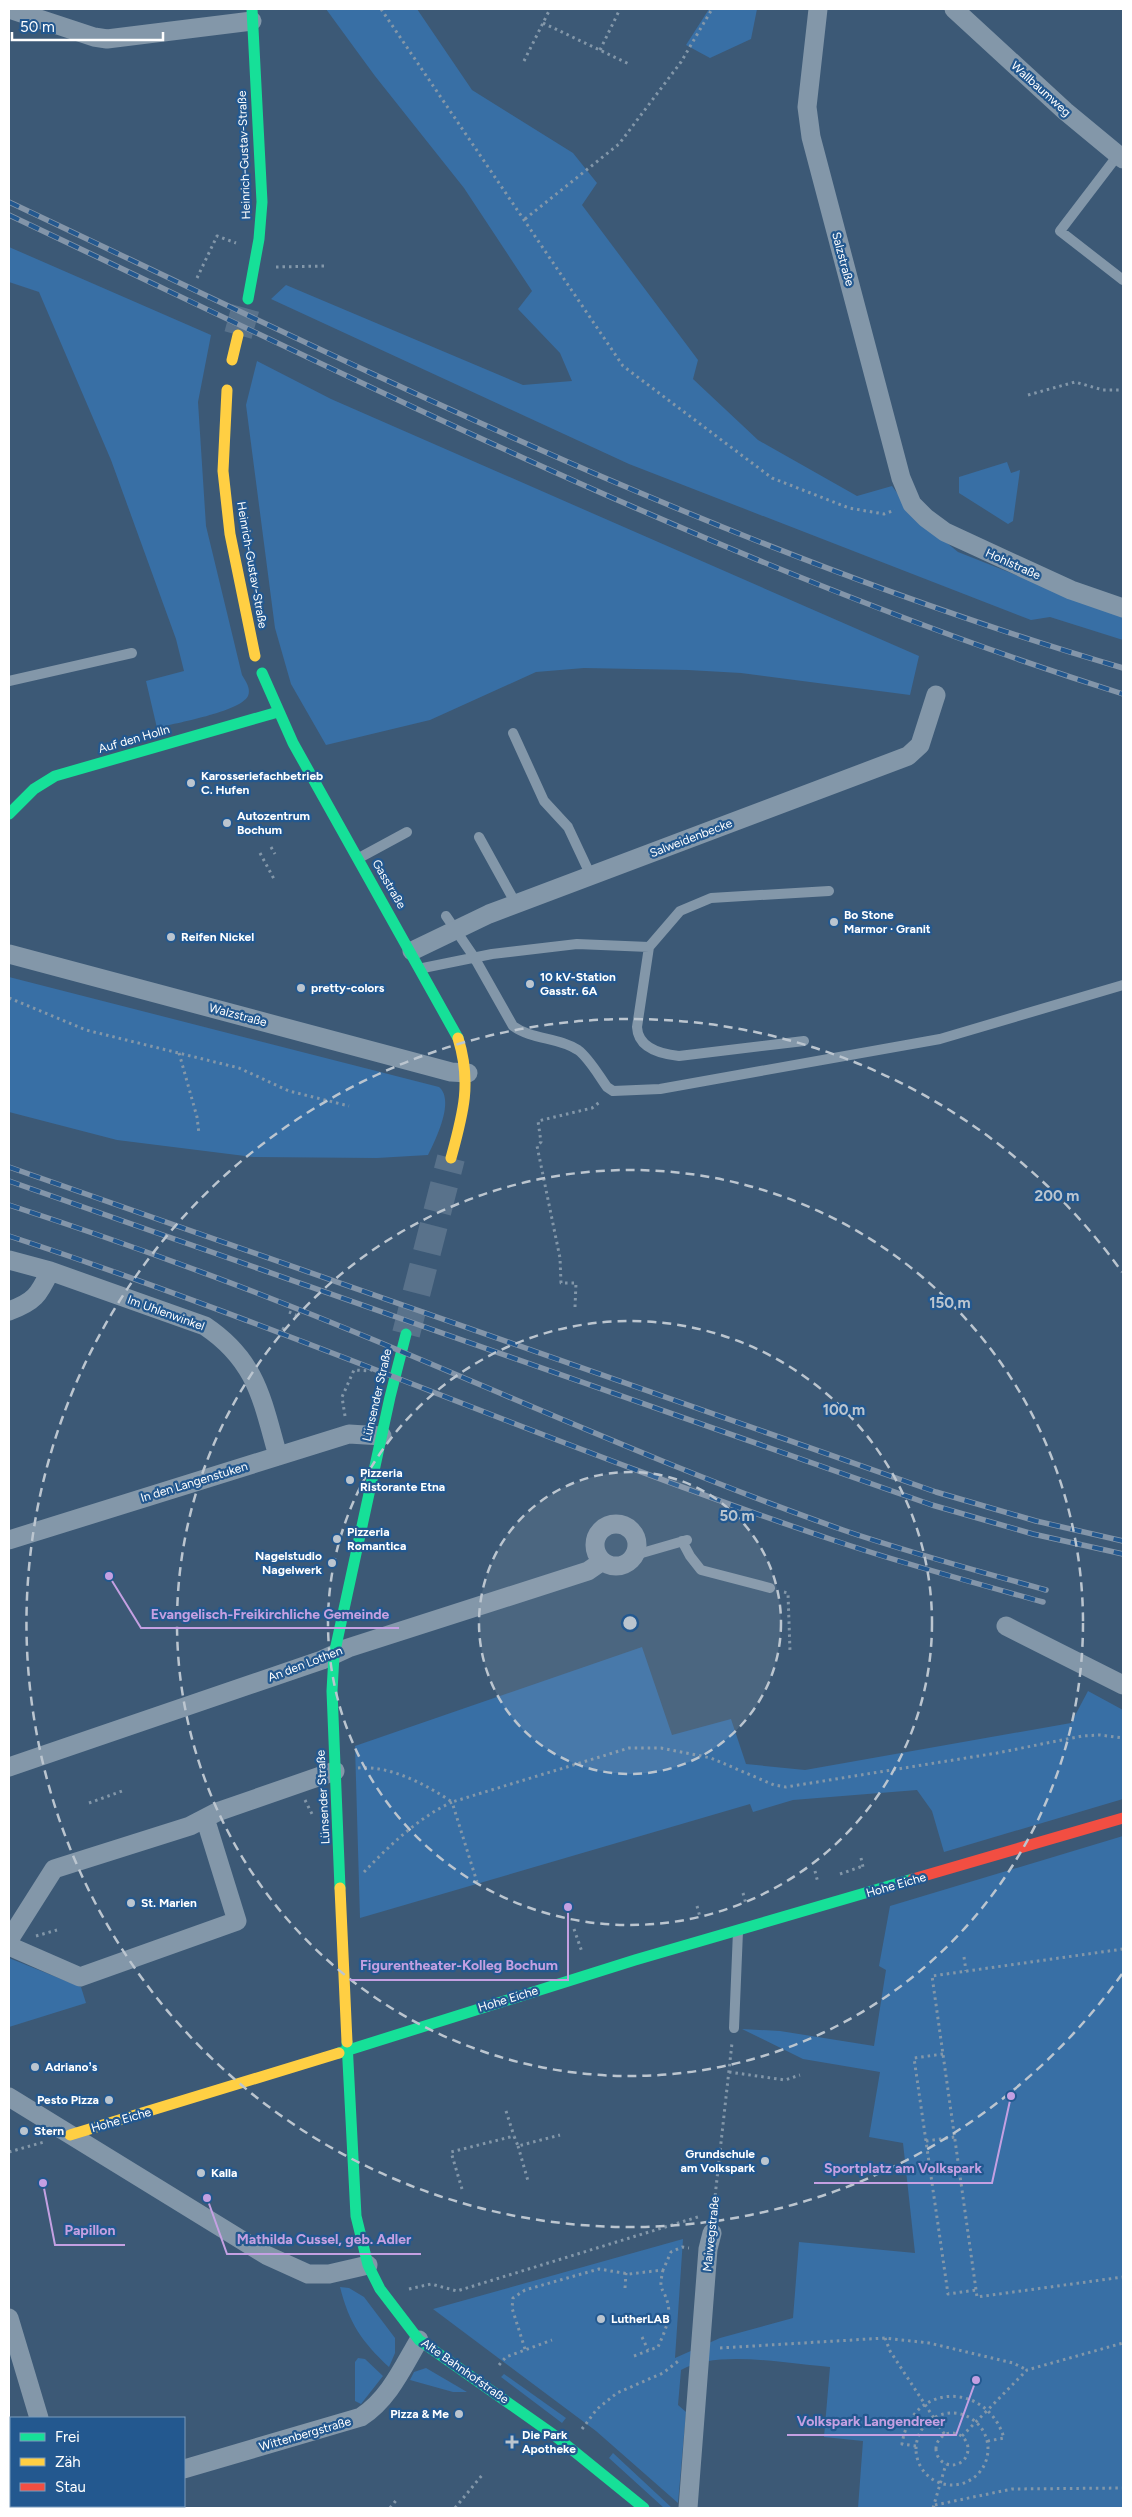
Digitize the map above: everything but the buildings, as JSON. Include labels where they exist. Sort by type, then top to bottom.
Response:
[{"type":"street","points":[[9,9],[94,37],[107,39],[252,15]]},
{"type":"street","name":"Salzstraße","points":[[818,9],[807,107],[811,136],[901,478],[912,504]]},
{"type":"street","name":"Wallbaumweg","points":[[960,11],[1065,111],[1121,157]]},
{"type":"street","name":"Heinrich-Gustav-Straße","points":[[248,299],[259,239],[262,202],[252,15]]},
{"type":"street","points":[[232,360],[238,335]]},
{"type":"street","name":"Heinrich-Gustav-Straße","points":[[227,390],[223,471],[230,534],[255,656]]},
{"type":"street","name":"Hohlstraße","points":[[912,504],[926,518],[970,544],[1071,590],[1123,608]]},
{"type":"street","points":[[262,673],[278,712]]},
{"type":"street","name":"Salweidenbecke","points":[[412,951],[451,923],[516,904],[908,756],[920,745],[936,694]]},
{"type":"street","name":"Auf den Holln","points":[[9,814],[34,789],[55,776],[278,712]]},
{"type":"street","name":"Gasstraße","points":[[278,712],[358,858],[422,968],[458,1036],[468,1073]]},
{"type":"street","name":"Walzstraße","points":[[9,954],[451,1072],[468,1073]]},
{"type":"street","points":[[451,1158],[467,1092],[468,1073]]},
{"type":"street","name":"Im Uhlenwinkel","points":[[9,1260],[50,1271],[205,1326],[220,1336],[233,1348],[254,1376],[278,1456]]},
{"type":"street","points":[[9,1311],[27,1304],[40,1292],[50,1271]]},
{"type":"street","name":"Lünsender Straße","points":[[368,2265],[356,2216],[332,1691],[334,1655],[406,1334]]},
{"type":"street","name":"In den Langenstuken","points":[[9,1540],[349,1434],[382,1436]]},
{"type":"street","points":[[610,1524],[625,1524],[636,1535],[637,1550],[635,1555],[630,1562],[616,1567],[601,1562],[594,1548],[597,1533],[610,1524]]},
{"type":"street","name":"An den Lothen","points":[[9,1767],[334,1655],[348,1648],[588,1570],[601,1562]]},
{"type":"street","points":[[1006,1626],[1123,1685]]},
{"type":"street","points":[[9,1940],[54,1869],[190,1826],[217,1812],[335,1771]]},
{"type":"street","points":[[9,1946],[80,1977],[237,1921],[205,1818]]},
{"type":"street","name":"Hohe Eiche","points":[[70,2135],[154,2111],[347,2049],[738,1930],[1123,1818]]},
{"type":"street","points":[[9,2097],[266,2255],[308,2274],[329,2274],[368,2265]]},
{"type":"street","name":"Maiwegstraße","points":[[688,2508],[702,2350],[708,2249],[712,2233]]},
{"type":"street","name":"Alte Bahnhofstraße","points":[[368,2265],[380,2289],[419,2340],[554,2435],[644,2508]]},
{"type":"street","points":[[9,2318],[39,2417]]},
{"type":"street","name":"Wittenbergstraße","points":[[185,2469],[361,2417],[374,2408],[386,2393],[419,2340]]},
{"type":"lane","points":[[1121,157],[1060,230],[1123,280]]},
{"type":"lane","points":[[9,681],[132,653]]},
{"type":"lane","points":[[513,733],[544,801],[568,826],[591,876]]},
{"type":"lane","points":[[358,858],[408,832]]},
{"type":"lane","points":[[479,837],[516,904]]},
{"type":"lane","points":[[804,1041],[679,1056],[665,1055],[644,1045],[638,1036],[637,1027],[649,947],[680,912],[711,898],[829,891]]},
{"type":"lane","points":[[451,923],[474,957],[513,1026],[522,1032],[566,1044],[580,1051],[607,1087],[613,1091],[660,1089],[940,1039],[1123,985]]},
{"type":"lane","points":[[422,968],[474,957],[577,944],[649,947]]},
{"type":"lane","points":[[635,1555],[685,1540],[690,1556],[701,1570],[770,1588]]},
{"type":"lane","points":[[734,2028],[738,1930]]},
{"type":"path","points":[[381,9],[623,366],[772,478],[849,508],[884,514],[912,504]]},
{"type":"path","points":[[524,61],[550,9]]},
{"type":"path","points":[[600,50],[620,9]]},
{"type":"path","points":[[525,219],[619,144],[681,62],[712,9]]},
{"type":"path","points":[[543,23],[629,64]]},
{"type":"path","points":[[197,278],[217,236]]},
{"type":"path","points":[[287,267],[324,266]]},
{"type":"path","points":[[1028,395],[1075,382],[1103,390],[1123,390]]},
{"type":"path","points":[[271,847],[275,854]]},
{"type":"path","points":[[260,853],[274,879]]},
{"type":"path","points":[[9,998],[86,1030],[238,1068],[290,1091],[349,1106]]},
{"type":"path","points":[[179,1054],[197,1117],[199,1134]]},
{"type":"path","points":[[575,1307],[576,1283],[561,1284],[560,1258],[537,1146],[542,1142],[538,1121],[592,1108],[613,1091]]},
{"type":"path","points":[[289,1312],[296,1315]]},
{"type":"path","points":[[349,1434],[342,1397],[346,1384],[354,1370],[370,1371],[378,1366]]},
{"type":"path","points":[[770,1588],[788,1593],[790,1651]]},
{"type":"path","points":[[340,1884],[361,1874],[389,1846],[438,1809],[452,1802],[629,1748],[668,1749],[711,1758],[774,1785],[786,1788],[997,1753],[1082,1736],[1100,1735],[1123,1738]]},
{"type":"path","points":[[335,1771],[364,1768],[403,1775],[429,1786],[452,1802],[477,1882]]},
{"type":"path","points":[[89,1803],[126,1790]]},
{"type":"path","points":[[1123,1949],[932,1976],[977,2297],[1123,2276]]},
{"type":"path","points":[[964,1957],[966,1972]]},
{"type":"path","name":"Maiwegstraße","points":[[712,2233],[734,2028]]},
{"type":"path","points":[[943,2054],[914,2058],[948,2294],[976,2290]]},
{"type":"path","points":[[729,2072],[785,2080],[800,2075]]},
{"type":"path","points":[[506,2112],[528,2181]]},
{"type":"path","points":[[9,2152],[70,2135]]},
{"type":"path","points":[[518,2146],[560,2135]]},
{"type":"path","points":[[462,2189],[451,2152],[514,2136]]},
{"type":"path","points":[[926,2141],[955,2137]]},
{"type":"path","points":[[408,2289],[431,2284],[457,2291],[714,2212]]},
{"type":"path","points":[[634,2356],[658,2347],[668,2324],[668,2304],[659,2286],[663,2270],[672,2252],[682,2247]]},
{"type":"path","points":[[525,2348],[512,2308],[513,2298],[525,2290],[599,2269],[626,2273],[663,2270]]},
{"type":"path","points":[[625,2288],[626,2273]]},
{"type":"path","points":[[642,2337],[648,2350]]},
{"type":"path","points":[[885,2338],[890,2350],[945,2435]]},
{"type":"path","points":[[581,2430],[597,2409],[617,2392],[663,2373],[679,2360],[702,2350],[885,2338],[928,2343],[1013,2363],[1027,2370]]},
{"type":"path","points":[[499,2365],[506,2357],[525,2348],[552,2340]]},
{"type":"path","points":[[962,2436],[1027,2370],[1123,2343]]},
{"type":"path","points":[[916,2446],[902,2444],[905,2426],[915,2410],[941,2397],[963,2397],[976,2402],[988,2411],[994,2417],[1004,2438],[988,2441]]},
{"type":"path","points":[[942,2414],[960,2414],[977,2422],[988,2441],[989,2449],[985,2466],[974,2478],[958,2485],[941,2484],[925,2472],[920,2464],[916,2446],[919,2434],[934,2418],[942,2414]]},
{"type":"path","points":[[954,2433],[962,2436],[968,2445],[967,2455],[956,2465],[946,2464],[936,2453],[938,2442],[945,2435],[954,2433]]},
{"type":"path","points":[[946,2464],[934,2507],[1012,2489],[1123,2488]]},
{"type":"path","points":[[455,2508],[483,2474]]},
{"type":"path","points":[[390,2508],[398,2498]]},
{"type":"shaded area","points":[[326,9],[417,9],[472,90],[573,153],[597,183],[582,205],[698,360],[693,379],[758,440],[857,496],[892,486],[914,516],[958,552],[1049,588],[1123,612],[1123,640],[1050,617],[1031,620],[629,464],[271,299],[286,285],[523,385],[572,381],[560,353],[518,309],[532,291],[464,188],[375,76]]},
{"type":"shaded area","points":[[709,9],[757,9],[751,39],[710,58],[686,45]]},
{"type":"shaded area","points":[[9,247],[211,335],[198,402],[206,526],[242,675],[248,685],[248,696],[243,702],[220,712],[157,728],[146,681],[184,671],[176,639],[111,460],[39,292],[9,282]]},
{"type":"shaded area","points":[[257,361],[331,399],[919,656],[910,695],[741,673],[584,668],[536,672],[430,720],[326,745],[291,684],[275,628],[246,405]]},
{"type":"shaded area","points":[[1007,462],[1011,473],[1020,470],[1013,521],[1008,524],[959,493],[959,477]]},
{"type":"shaded area","points":[[9,977],[439,1087],[445,1101],[443,1120],[428,1155],[377,1158],[253,1157],[117,1140],[9,1112]]},
{"type":"shaded area","points":[[642,1647],[672,1735],[731,1719],[746,1764],[805,1770],[1071,1723],[1088,1691],[1123,1710],[1123,1799],[944,1852],[932,1811],[917,1790],[793,1800],[753,1812],[750,1804],[360,1918],[355,1746]]},
{"type":"shaded area","points":[[1123,1836],[1123,2508],[858,2508],[863,2441],[824,2437],[830,2367],[733,2359],[713,2360],[681,2370],[678,2405],[686,2412],[678,2503],[596,2431],[433,2309],[683,2239],[675,2358],[720,2338],[793,2318],[799,2242],[915,2253],[903,2143],[869,2137],[880,2072],[803,2059],[742,2029],[780,2031],[874,2046],[886,1970],[879,1966],[890,1906]]},
{"type":"shaded area","points":[[9,1958],[81,1987],[86,2003],[9,2027]]},
{"type":"shaded area","points":[[340,2287],[349,2288],[364,2297],[395,2338],[395,2353],[389,2367],[371,2349],[352,2322]]},
{"type":"shaded area","points":[[358,2358],[365,2359],[383,2376],[361,2404],[355,2401],[355,2362]]},
{"type":"shaded area","points":[[426,2368],[467,2392],[453,2392],[410,2380],[414,2372]]},
{"type":"shaded area","points":[[504,2374],[566,2418],[562,2423],[501,2377]]},
{"type":"shaded area","points":[[613,2453],[672,2508],[664,2508],[609,2458]]},
{"type":"tunnel","points":[[238,335],[248,299]]},
{"type":"tunnel","points":[[406,1334],[451,1158]]},
{"type":"railway","points":[[9,202],[419,395],[557,457],[696,516],[836,572],[979,623],[1123,668]]},
{"type":"railway","points":[[9,215],[283,346],[558,474],[697,534],[837,592],[979,645],[1123,694]]},
{"type":"railway","points":[[9,1167],[936,1492],[1036,1521],[1123,1541]]},
{"type":"railway","points":[[9,1181],[932,1505],[1033,1534],[1123,1554]]},
{"type":"railway","points":[[9,1205],[147,1252],[284,1303],[725,1486],[843,1530],[944,1562],[1046,1590]]},
{"type":"railway","points":[[9,1236],[218,1310],[737,1507],[892,1559],[1043,1602]]},
{"type":"traffic: fast","points":[[248,299],[259,239],[262,202],[252,9]]},
{"type":"traffic: fast","points":[[262,673],[293,743],[458,1038]]},
{"type":"traffic: fast","points":[[9,814],[34,789],[55,776],[278,712]]},
{"type":"traffic: fast","points":[[340,1888],[332,1691],[334,1655],[390,1397],[406,1334]]},
{"type":"traffic: fast","points":[[339,2053],[635,1960],[913,1879]]},
{"type":"traffic: fast","points":[[347,2042],[356,2216],[368,2265],[380,2289],[419,2340],[554,2435],[644,2508]]},
{"type":"traffic: slow","points":[[232,360],[238,335]]},
{"type":"traffic: slow","points":[[227,390],[223,471],[230,534],[255,656]]},
{"type":"traffic: slow","points":[[451,1158],[462,1113],[465,1084],[462,1054],[458,1038]]},
{"type":"traffic: slow","points":[[340,1888],[347,2042]]},
{"type":"traffic: slow","points":[[70,2135],[339,2053]]},
{"type":"traffic: jam","points":[[913,1879],[1123,1818]]},
{"type":"place","name":"Karosseriefachbetrieb C. Hufen","points":[[191,783]]},
{"type":"place","name":"Autozentrum Bochum","points":[[227,823]]},
{"type":"place","name":"Bo Stone Marmor · Granit","points":[[834,922]]},
{"type":"place","name":"Reifen Nickel","points":[[171,937]]},
{"type":"place","name":"10 kV-Station Gasstr. 6A","points":[[530,984]]},
{"type":"place","name":"pretty-colors","points":[[301,988]]},
{"type":"place","name":"Pizzeria Ristorante Etna","points":[[350,1480]]},
{"type":"place","name":"Pizzeria Romantica","points":[[337,1539]]},
{"type":"place","name":"Nagelstudio Nagelwerk","points":[[332,1563]]},
{"type":"place","name":"Evangelisch-Freikirchliche Gemeinde","points":[[109,1576]]},
{"type":"place","name":"St. Marien","points":[[131,1903]]},
{"type":"place","name":"Figurentheater-Kolleg Bochum","points":[[568,1907]]},
{"type":"place","name":"Adrianoʼs","points":[[35,2067]]},
{"type":"place","name":"Sportplatz am Volkspark","points":[[1011,2096]]},
{"type":"place","name":"Pesto Pizza","points":[[109,2100]]},
{"type":"place","name":"Stern","points":[[24,2131]]},
{"type":"place","name":"Grundschule am Volkspark","points":[[765,2161]]},
{"type":"place","name":"Kalla","points":[[201,2173]]},
{"type":"place","name":"Papillon","points":[[43,2183]]},
{"type":"place","name":"Mathilda Cussel, geb. Adler","points":[[207,2198]]},
{"type":"place","name":"LutherLAB","points":[[601,2319]]},
{"type":"place","name":"Volkspark Langendreer","points":[[976,2380]]},
{"type":"place","name":"Pizza & Me","points":[[459,2414]]},
{"type":"place","name":"Die Park Apotheke","points":[[512,2442]]}]
